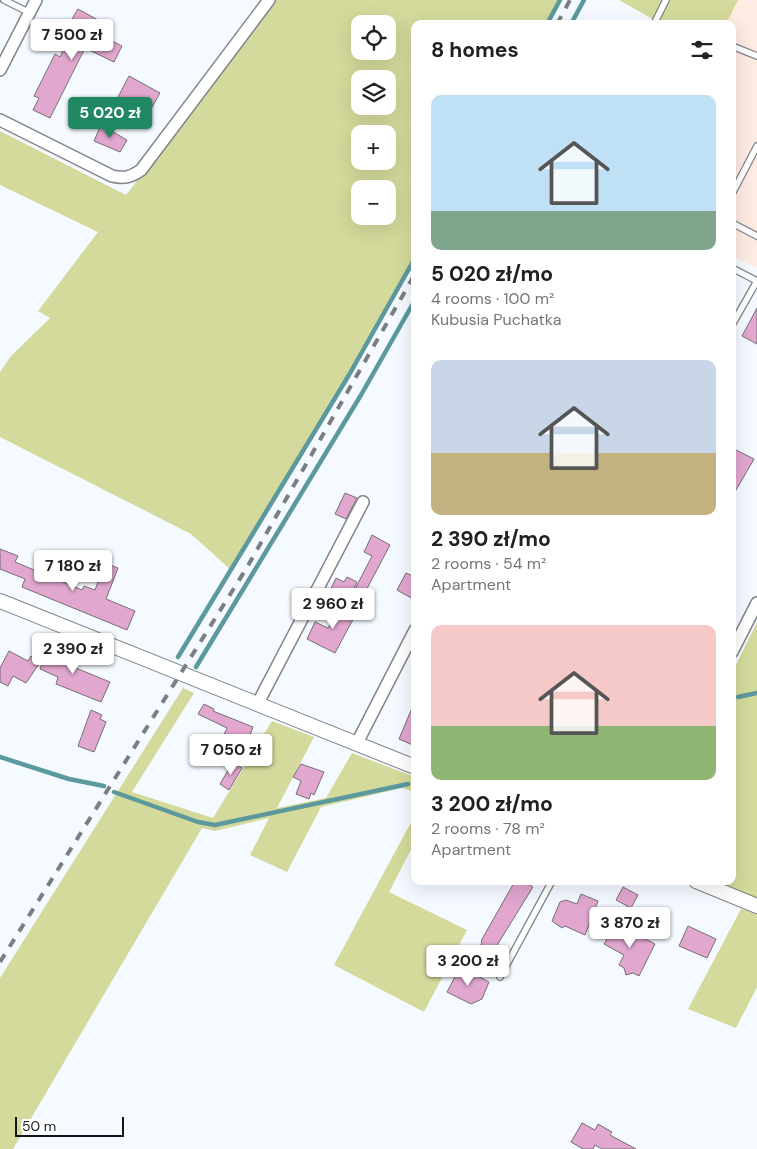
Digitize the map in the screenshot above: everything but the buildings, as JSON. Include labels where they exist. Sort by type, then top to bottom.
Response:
[{"type":"street","points":[[0,70],[36,0]]},
{"type":"street","points":[[0,120],[112,176],[123,178],[132,176],[140,170],[269,0]]},
{"type":"street","points":[[258,703],[363,502]]},
{"type":"street","points":[[0,601],[411,765]]},
{"type":"street","points":[[736,644],[757,604]]},
{"type":"street","points":[[357,743],[411,638]]},
{"type":"street","points":[[706,885],[757,906]]},
{"type":"lane","points":[[4,0],[30,12]]},
{"type":"lane","points":[[656,20],[666,0]]},
{"type":"lane","points":[[736,48],[757,56]]},
{"type":"lane","points":[[736,186],[757,146]]},
{"type":"lane","points":[[736,225],[757,236]]},
{"type":"lane","points":[[736,270],[757,281],[736,318]]},
{"type":"lane","points":[[500,977],[550,885]]},
{"type":"shaded area","points":[[738,0],[757,0],[757,268],[736,258],[736,20],[728,20]]},
{"type":"green space","points":[[276,0],[560,0],[549,20],[411,20],[411,265],[349,375],[231,570],[191,534],[0,437],[0,372],[11,356],[50,318],[38,311],[98,232],[0,185],[0,131],[126,195]]},
{"type":"green space","points":[[619,0],[738,0],[728,20],[654,20]]},
{"type":"green space","points":[[757,622],[757,899],[724,885],[736,885],[736,665]]},
{"type":"green space","points":[[183,688],[194,693],[132,792],[213,818],[272,721],[314,737],[277,808],[326,798],[352,753],[411,775],[411,791],[402,788],[321,807],[287,872],[250,855],[269,818],[215,831],[202,828],[13,1149],[0,1149],[0,978]]},
{"type":"green space","points":[[411,822],[411,850],[389,892],[467,930],[424,1012],[334,965]]},
{"type":"green space","points":[[741,909],[757,914],[757,987],[736,1028],[688,1009]]},
{"type":"waterway","points":[[549,20],[560,0]]},
{"type":"waterway","points":[[573,20],[584,0]]},
{"type":"waterway","points":[[178,657],[349,375],[411,265]]},
{"type":"waterway","points":[[196,667],[361,395],[411,307]]},
{"type":"waterway","points":[[738,697],[757,693]]},
{"type":"waterway","points":[[0,757],[69,779],[104,786]]},
{"type":"waterway","points":[[114,792],[198,822],[215,825],[408,784]]},
{"type":"railway","points":[[559,20],[570,0]]},
{"type":"railway","points":[[0,962],[246,569],[411,281]]}]
